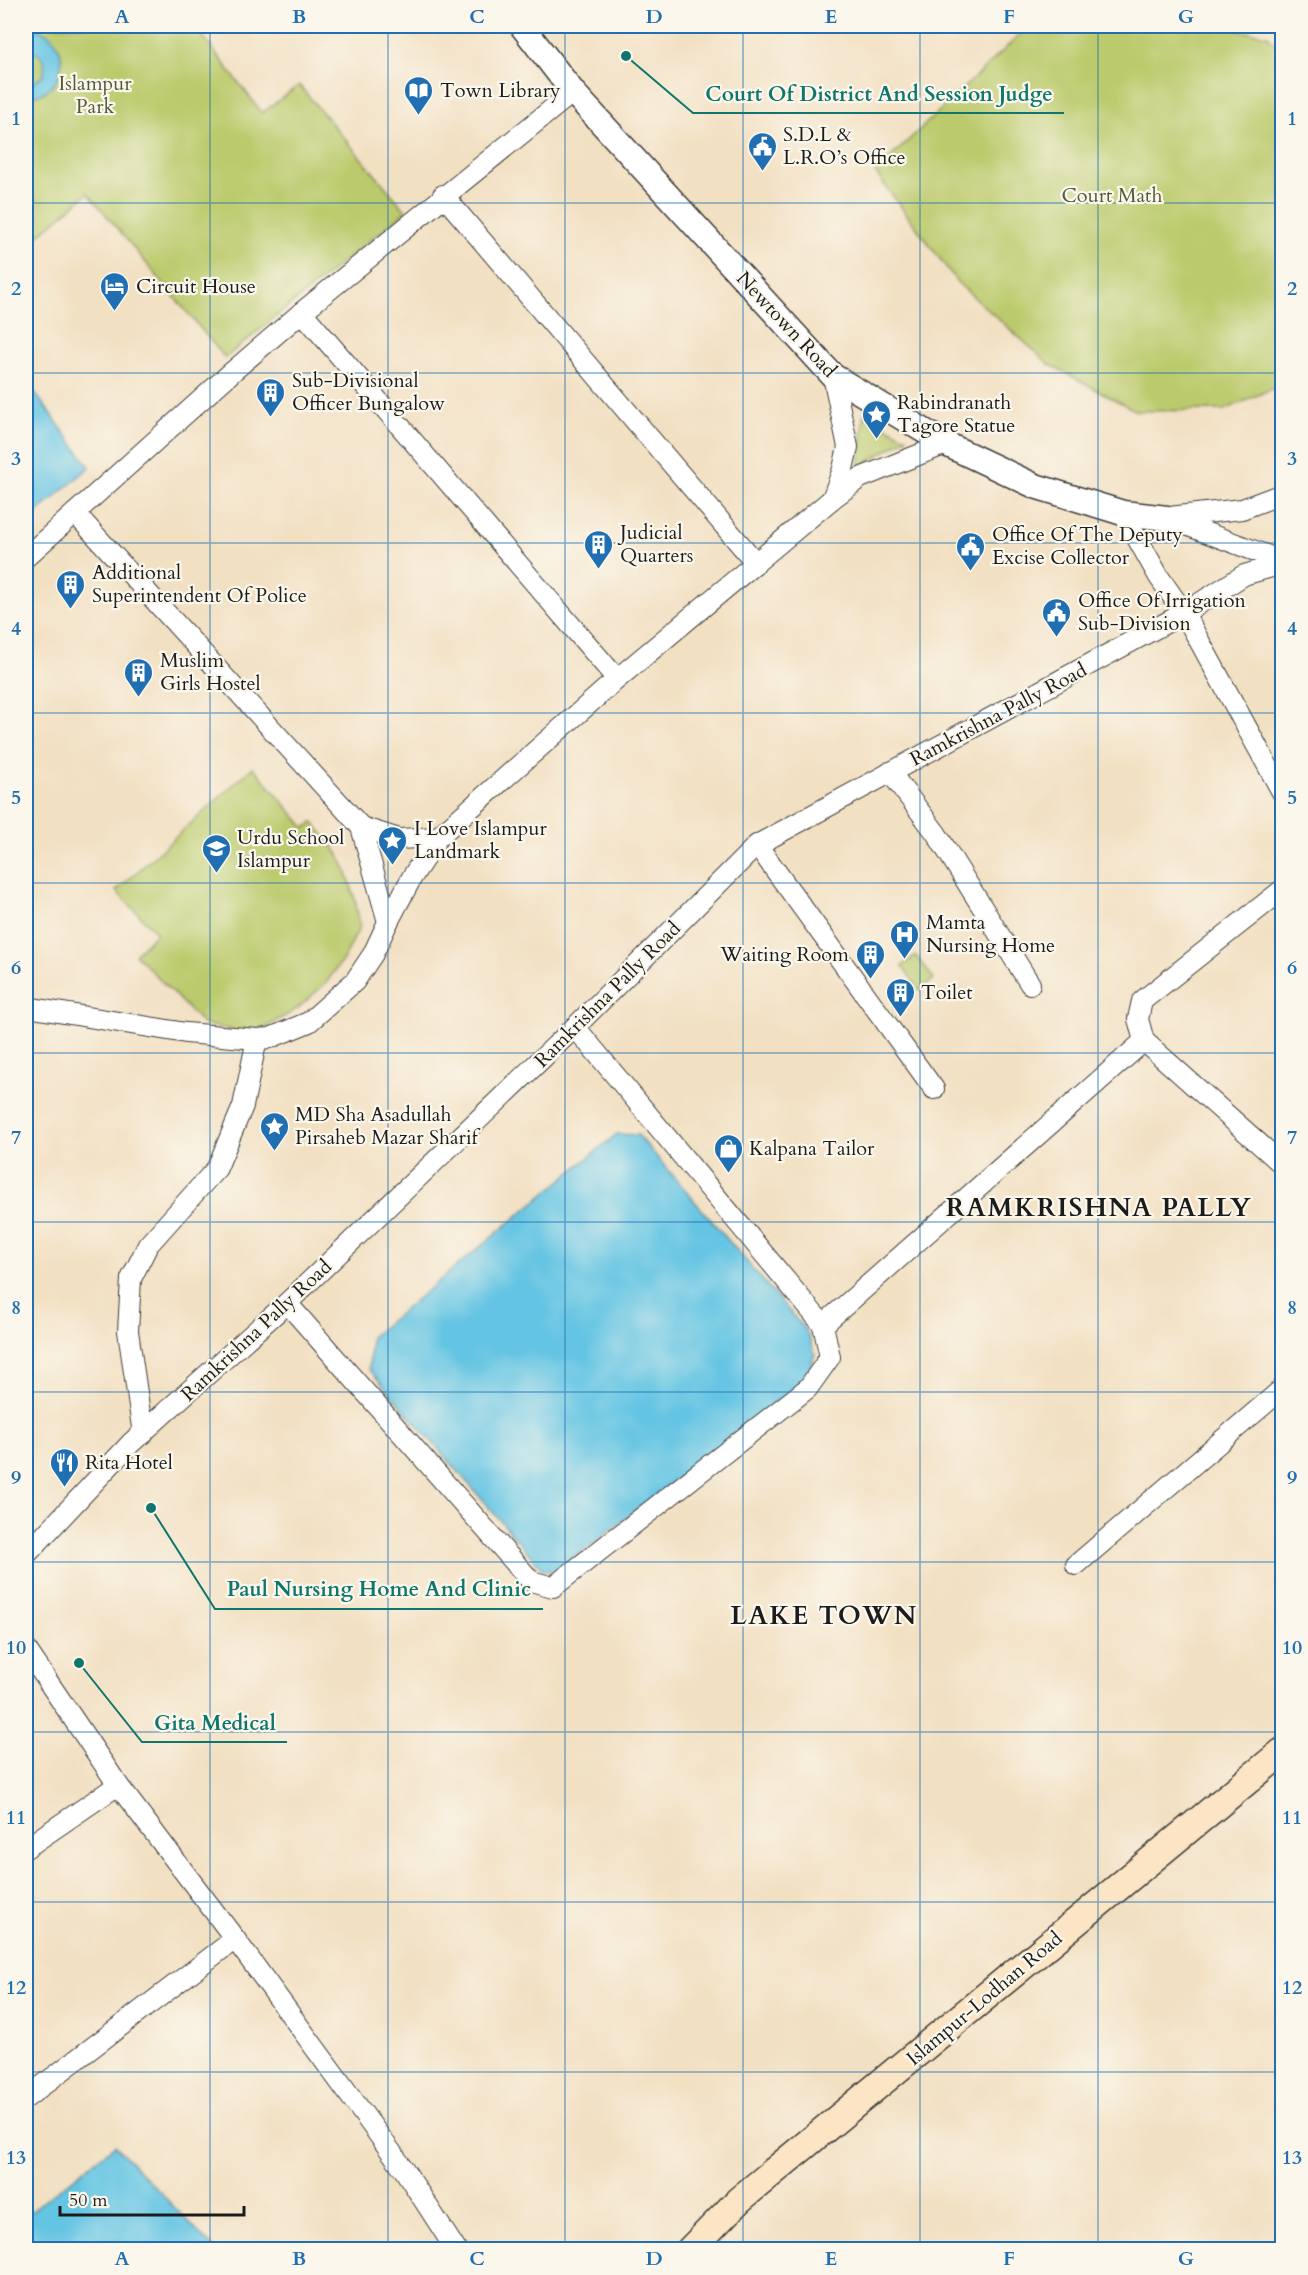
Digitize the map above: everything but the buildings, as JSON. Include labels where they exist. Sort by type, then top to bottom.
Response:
[{"type":"main road","name":"Islampur-Lodhan Road","points":[[690,2250],[739,2200],[1282,1752]]},
{"type":"street","name":"Newtown Road","points":[[522,26],[573,92],[833,376],[946,444],[1035,486],[1123,513],[1167,518]]},
{"type":"street","points":[[26,557],[302,312],[443,195],[573,92]]},
{"type":"street","points":[[443,195],[756,563]]},
{"type":"street","points":[[302,312],[617,679]]},
{"type":"street","points":[[832,499],[848,447],[833,376]]},
{"type":"street","points":[[26,1011],[33,1008],[186,1033],[257,1039],[270,1038],[309,1022],[355,981],[373,954],[388,922],[438,837],[617,679],[832,499],[860,478],[946,444]]},
{"type":"street","points":[[1167,518],[1242,509],[1282,494]]},
{"type":"street","points":[[75,513],[361,827],[388,922]]},
{"type":"street","points":[[1123,513],[1159,577],[1184,614],[1282,792]]},
{"type":"street","points":[[1167,518],[1282,563]]},
{"type":"street","name":"Ramkrishna Pally Road","points":[[26,1555],[131,1443],[287,1303],[575,1027],[757,844],[1184,614],[1244,575],[1282,563]]},
{"type":"street","points":[[890,772],[936,833],[1030,984]]},
{"type":"street","points":[[361,827],[399,839],[438,837]]},
{"type":"street","points":[[757,844],[934,1089]]},
{"type":"street","points":[[1282,890],[1142,1001],[1138,1019],[1144,1041],[1282,1164]]},
{"type":"street","points":[[287,1303],[531,1581],[553,1587],[808,1388],[830,1357],[823,1325],[575,1027]]},
{"type":"street","points":[[143,1434],[128,1331],[131,1279],[148,1245],[217,1168],[243,1106],[257,1039]]},
{"type":"street","points":[[823,1325],[1144,1041]]},
{"type":"street","points":[[1076,1564],[1282,1389]]},
{"type":"street","points":[[26,1649],[118,1785],[235,1939],[403,2168],[456,2250]]},
{"type":"street","points":[[26,1848],[118,1785]]},
{"type":"street","points":[[26,2098],[235,1939]]},
{"type":"green space","name":"Islampur Park","points":[[26,26],[195,26],[262,113],[299,85],[406,211],[225,358],[88,193],[26,246]]},
{"type":"green space","name":"Court Math","points":[[1029,26],[1214,26],[1267,35],[1282,51],[1282,384],[1225,410],[1136,411],[1049,364],[958,283],[875,172]]},
{"type":"green space","points":[[864,414],[907,438],[859,467]]},
{"type":"green space","name":"Urdu School Islampur","points":[[253,767],[305,828],[313,822],[338,853],[355,899],[360,927],[344,958],[326,983],[297,1009],[263,1029],[236,1031],[203,1024],[135,954],[157,933],[116,891]]},
{"type":"green space","points":[[916,956],[934,979],[920,990],[902,966]]},
{"type":"water","points":[[33,29],[47,34],[56,42],[61,66],[58,78],[50,88],[40,94],[26,95],[26,81],[34,82],[43,75],[44,69],[42,58],[26,47],[26,35]]},
{"type":"water","points":[[26,381],[90,467],[26,522]]},
{"type":"water","points":[[617,1134],[638,1135],[807,1332],[815,1354],[806,1379],[559,1570],[544,1571],[369,1369],[371,1337]]},
{"type":"water","points":[[115,2145],[214,2249],[26,2249],[26,2215]]},
{"type":"place","name":"Court Of District And Session Judge","points":[[626,56]]},
{"type":"place","name":"Town Library","points":[[419,116]]},
{"type":"place","name":"S.D.L & L.R.O’s Office","points":[[762,172]]},
{"type":"place","name":"Circuit House","points":[[115,312]]},
{"type":"place","name":"Sub-Divisional Officer Bungalow","points":[[271,418]]},
{"type":"place","name":"Rabindranath Tagore Statue","points":[[876,440]]},
{"type":"place","name":"Judicial Quarters","points":[[599,570]]},
{"type":"place","name":"Office Of The Deputy Excise Collector","points":[[971,572]]},
{"type":"place","name":"Additional Superintendent Of Police","points":[[71,610]]},
{"type":"place","name":"Office Of Irrigation Sub-Division","points":[[1057,638]]},
{"type":"place","name":"Muslim Girls Hostel","points":[[139,698]]},
{"type":"place","name":"I Love Islampur Landmark","points":[[393,866]]},
{"type":"place","name":"Urdu School Islampur","points":[[216,874]]},
{"type":"place","name":"Mamta Nursing Home","points":[[905,960]]},
{"type":"place","name":"Waiting Room","points":[[870,980]]},
{"type":"place","name":"Toilet","points":[[900,1018]]},
{"type":"place","name":"MD Sha Asadullah Pirsaheb Mazar Sharif","points":[[274,1152]]},
{"type":"place","name":"Kalpana Tailor","points":[[728,1174]]},
{"type":"place","name":"Rita Hotel","points":[[64,1488]]},
{"type":"place","name":"Paul Nursing Home And Clinic","points":[[151,1508]]},
{"type":"place","name":"Gita Medical","points":[[79,1663]]},
{"type":"district","name":"RAMKRISHNA PALLY","points":[[1099,1207]]},
{"type":"district","name":"LAKE TOWN","points":[[824,1615]]}]
